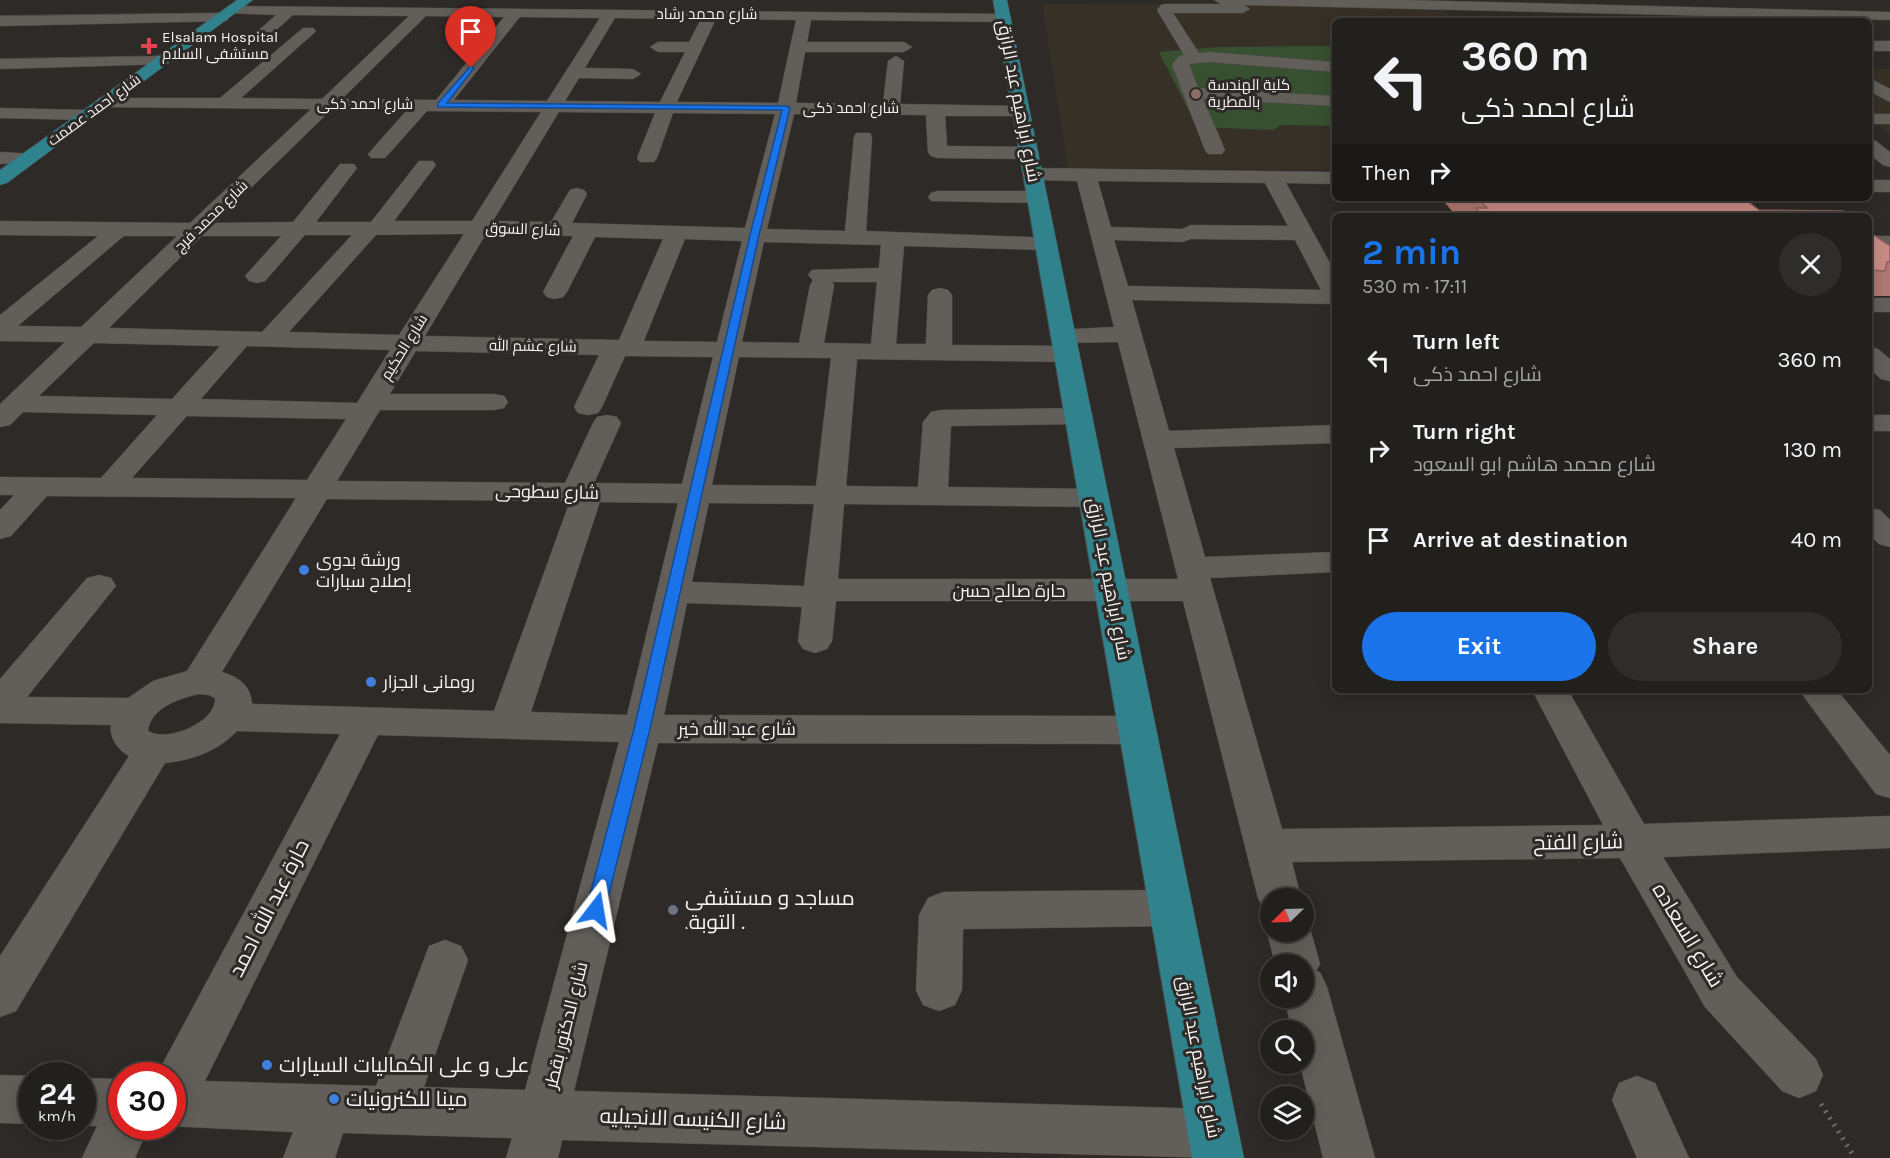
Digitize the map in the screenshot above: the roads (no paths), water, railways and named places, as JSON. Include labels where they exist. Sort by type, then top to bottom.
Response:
[{"type":"main road","name":"شارع احمد عصمت","points":[[0,179],[246,0]]},
{"type":"main road","name":"شارع ابراهيم عبد الرازق","points":[[1001,8],[1216,1146]]},
{"type":"street","points":[[258,38],[295,11],[316,0]]},
{"type":"street","points":[[476,12],[488,0]]},
{"type":"street","points":[[541,13],[551,0]]},
{"type":"street","points":[[931,0],[932,16]]},
{"type":"street","points":[[1221,0],[1321,12],[1431,14],[1446,18]]},
{"type":"street","points":[[1682,0],[1703,17]]},
{"type":"street","points":[[1792,0],[1814,15]]},
{"type":"street","points":[[0,20],[25,4]]},
{"type":"street","points":[[0,20],[97,27],[152,5]]},
{"type":"street","points":[[1194,58],[1164,10],[1166,8],[1267,13],[1586,5],[1703,17],[1814,15],[1887,18]]},
{"type":"street","name":"شارع محمد رشاد","points":[[124,15],[295,11],[399,12],[417,6],[515,13],[610,14],[678,7],[711,14],[820,10],[932,16],[1001,8]]},
{"type":"street","name":"شارع محمد فرج","points":[[8,412],[328,104],[417,6]]},
{"type":"street","name":"شارع الدكتور بقطر","points":[[537,1137],[642,729],[754,235],[786,108],[796,47],[820,10]]},
{"type":"street","points":[[378,154],[432,105],[515,13]]},
{"type":"street","name":"شارع الحكيم","points":[[199,681],[610,14]]},
{"type":"street","points":[[646,158],[666,107],[711,14]]},
{"type":"street","points":[[225,103],[308,31]]},
{"type":"street","points":[[1872,46],[1890,46]]},
{"type":"street","points":[[658,47],[695,47]]},
{"type":"street","points":[[796,47],[900,54],[891,109]]},
{"type":"street","points":[[1215,150],[1180,65],[1184,60],[1194,58],[1332,67]]},
{"type":"street","points":[[0,64],[161,61]]},
{"type":"street","points":[[573,73],[633,74]]},
{"type":"street","points":[[1872,84],[1890,98]]},
{"type":"street","points":[[1192,93],[1332,101]]},
{"type":"street","name":"شارع احمد ذكى","points":[[105,102],[1021,111]]},
{"type":"street","points":[[935,109],[938,152],[1033,175]]},
{"type":"street","points":[[0,113],[87,115]]},
{"type":"street","points":[[1872,119],[1890,119]]},
{"type":"street","points":[[855,238],[864,137]]},
{"type":"street","points":[[1872,147],[1890,161]]},
{"type":"street","points":[[0,159],[28,158]]},
{"type":"street","points":[[268,340],[373,229],[426,165]]},
{"type":"street","points":[[257,276],[299,230],[347,168]]},
{"type":"street","points":[[938,197],[1033,175],[1332,178]]},
{"type":"street","points":[[1086,175],[1277,888]]},
{"type":"street","points":[[1272,177],[1311,236],[1332,288]]},
{"type":"street","points":[[1872,186],[1890,186]]},
{"type":"street","points":[[558,230],[578,194]]},
{"type":"street","name":"شارع السوق","points":[[0,228],[299,230],[479,227],[1046,243]]},
{"type":"street","points":[[2,334],[118,230]]},
{"type":"street","points":[[555,292],[587,231]]},
{"type":"street","points":[[508,725],[582,493],[597,415],[622,347],[677,233]]},
{"type":"street","points":[[1102,233],[1311,236]]},
{"type":"street","points":[[883,351],[893,239]]},
{"type":"street","points":[[1872,243],[1890,243]]},
{"type":"street","points":[[810,351],[821,280],[889,275]]},
{"type":"street","points":[[1118,293],[1332,295]]},
{"type":"street","points":[[939,295],[939,352]]},
{"type":"street","points":[[1872,305],[1890,305]]},
{"type":"street","name":"شارع عشم الله","points":[[2,334],[939,352],[1065,344],[1129,334]]},
{"type":"street","points":[[108,488],[240,339]]},
{"type":"street","points":[[815,641],[845,351]]},
{"type":"street","points":[[1872,357],[1890,373]]},
{"type":"street","points":[[8,412],[494,402]]},
{"type":"street","points":[[932,497],[937,422],[940,418],[1079,416]]},
{"type":"street","points":[[1872,423],[1890,423]]},
{"type":"street","points":[[1157,440],[1332,434]]},
{"type":"street","name":"شارع سطوحى","points":[[0,486],[1094,498]]},
{"type":"street","points":[[0,529],[38,487]]},
{"type":"street","points":[[1872,520],[1890,537]]},
{"type":"street","points":[[1872,550],[1890,549]]},
{"type":"street","name":"حارة صالح حسن","points":[[673,592],[1111,591],[1332,562]]},
{"type":"street","points":[[0,704],[99,586]]},
{"type":"street","points":[[199,681],[223,684],[230,690],[234,697],[233,707],[228,717],[204,737],[170,749],[142,747],[133,741],[129,732],[136,712],[164,691],[199,681]]},
{"type":"street","name":"شارع السعاده","points":[[1552,693],[1632,841],[1721,992],[1799,1075]]},
{"type":"street","points":[[1819,693],[1890,783]]},
{"type":"street","points":[[0,710],[136,712]]},
{"type":"street","name":"شارع عبد الله خير","points":[[228,717],[642,729],[1137,730]]},
{"type":"street","name":"حارة عبد الله احمد","points":[[186,1068],[366,721]]},
{"type":"street","points":[[0,996],[154,749]]},
{"type":"street","name":"شارع الفتح","points":[[1266,846],[1632,841],[1890,832]]},
{"type":"street","points":[[939,990],[943,911],[1171,908]]},
{"type":"street","points":[[390,1111],[445,960]]},
{"type":"street","points":[[1310,1008],[1349,1158]]},
{"type":"street","points":[[0,1099],[18,1100]]},
{"type":"street","points":[[1637,1100],[1663,1158]]},
{"type":"street","name":"شارع الكنيسه الانجيليه","points":[[186,1104],[390,1111],[537,1137],[1216,1146]]},
{"type":"street","points":[[309,1158],[327,1109]]},
{"type":"street","points":[[108,1158],[117,1140]]},
{"type":"place","name":"Elsalam Hospital مستشفى السلام","points":[[149,46]]},
{"type":"place","name":"كلية الهندسة بالمطرية","points":[[1196,94]]},
{"type":"place","name":"ورشة بدوى إصلاح سبارات","points":[[304,570]]},
{"type":"place","name":"رومانى الجزار","points":[[371,682]]},
{"type":"place","name":"مساجد و مستشفى .التوبة .","points":[[673,910]]},
{"type":"place","name":"على و على الكماليات السيارات","points":[[267,1065]]},
{"type":"place","name":"مينا للكنرونيات","points":[[334,1099]]}]
